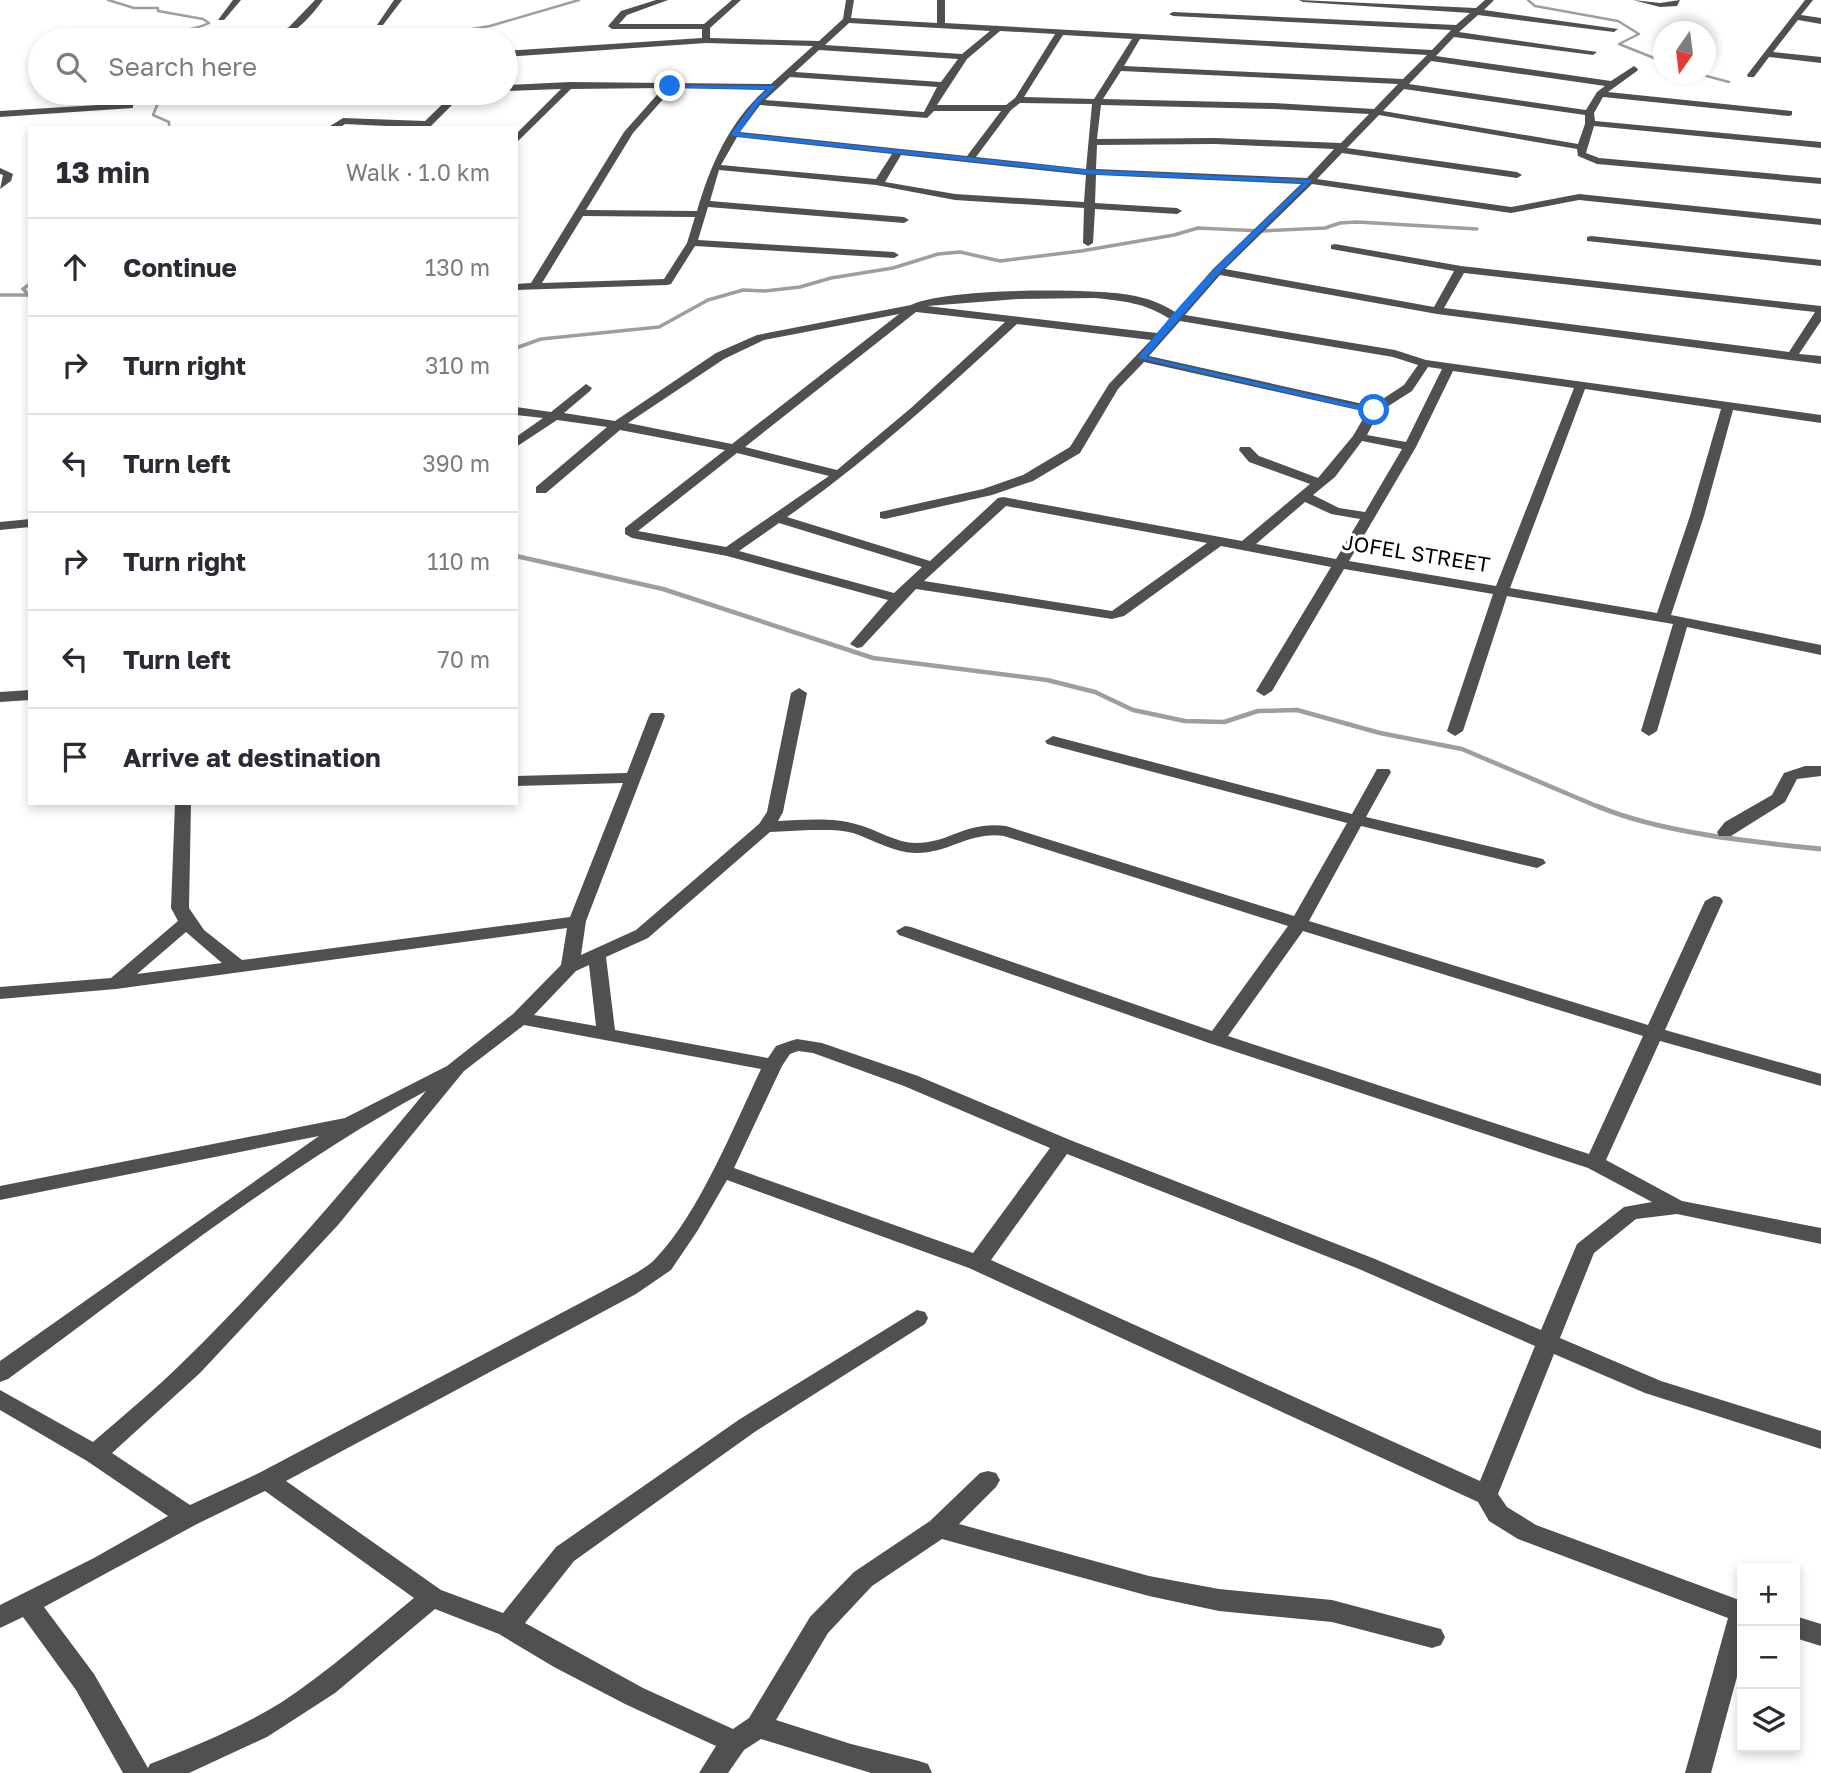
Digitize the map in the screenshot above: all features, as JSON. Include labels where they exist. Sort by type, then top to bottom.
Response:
[{"type":"street","points":[[221,18],[237,0]]},
{"type":"street","points":[[294,28],[319,0]]},
{"type":"street","points":[[380,23],[398,0]]},
{"type":"street","points":[[664,0],[624,13],[612,26],[706,27],[737,0]]},
{"type":"street","points":[[518,287],[664,283],[692,243],[715,167],[734,134],[757,102],[847,20],[850,0]]},
{"type":"street","points":[[941,0],[941,24]]},
{"type":"street","points":[[1162,37],[1173,14],[1175,0]]},
{"type":"street","points":[[1303,0],[1359,1],[1479,12],[1615,29]]},
{"type":"street","points":[[885,515],[987,492],[1028,478],[1075,450],[1113,387],[1142,358],[1157,337],[1217,271],[1310,181],[1455,31],[1490,0]]},
{"type":"street","points":[[1637,0],[1660,5],[1674,4],[1676,0]]},
{"type":"street","points":[[1751,75],[1809,0]]},
{"type":"street","points":[[1173,14],[1455,31],[1593,51]]},
{"type":"street","points":[[1795,17],[1821,21]]},
{"type":"street","points":[[847,20],[1162,37],[1433,56],[1611,84]]},
{"type":"street","points":[[706,27],[706,40]]},
{"type":"street","points":[[757,102],[927,115],[943,85],[964,57],[997,29]]},
{"type":"street","points":[[970,158],[1008,108],[1018,100],[1060,33]]},
{"type":"street","points":[[1088,243],[1090,172],[1097,102],[1139,36]]},
{"type":"street","points":[[518,53],[706,40],[819,45],[964,57]]},
{"type":"street","points":[[1766,54],[1821,60]]},
{"type":"street","points":[[1119,68],[1404,84],[1590,118],[1821,145]]},
{"type":"street","points":[[1634,69],[1601,94],[1590,118],[1581,154],[1597,161],[1821,181]]},
{"type":"street","points":[[788,74],[943,85]]},
{"type":"street","points":[[518,87],[570,85],[774,87]]},
{"type":"street","points":[[518,138],[570,85]]},
{"type":"street","points":[[534,287],[629,132],[670,86]]},
{"type":"street","points":[[1601,94],[1789,113]]},
{"type":"street","points":[[1018,100],[1274,106],[1375,112],[1581,147]]},
{"type":"street","points":[[335,126],[343,121],[424,126],[446,105]]},
{"type":"street","points":[[0,114],[130,106]]},
{"type":"street","points":[[932,108],[1008,108]]},
{"type":"street","points":[[734,134],[1090,172],[1310,181],[1511,210],[1537,208],[1554,199],[1579,197],[1821,222]]},
{"type":"street","points":[[1092,142],[1215,141],[1340,148],[1517,175]]},
{"type":"street","points":[[879,182],[900,150]]},
{"type":"street","points":[[715,167],[879,182],[897,188],[954,197],[1177,211]]},
{"type":"street","points":[[0,171],[8,174],[0,187]]},
{"type":"street","points":[[579,213],[703,209],[904,220]]},
{"type":"street","points":[[1591,239],[1821,263]]},
{"type":"street","points":[[692,243],[894,255]]},
{"type":"street","points":[[1335,247],[1461,269],[1821,311],[1793,356]]},
{"type":"street","points":[[1437,311],[1461,269]]},
{"type":"street","points":[[1217,271],[1437,311],[1821,360]]},
{"type":"street","points":[[897,598],[728,552],[632,534],[630,531],[926,302],[1024,294],[1141,301],[1166,307],[1175,317],[1395,354],[1425,363],[1821,419]]},
{"type":"street","points":[[541,490],[619,424],[720,356],[761,337],[914,309],[1157,337]]},
{"type":"street","points":[[728,552],[839,475],[915,411],[1014,320]]},
{"type":"street","points":[[1142,358],[1374,410]]},
{"type":"street","points":[[1245,546],[1320,483],[1359,437],[1374,410],[1408,388],[1425,363]]},
{"type":"street","points":[[1264,691],[1366,516],[1410,447],[1449,366]]},
{"type":"street","points":[[1455,731],[1502,589],[1581,385]]},
{"type":"street","points":[[518,442],[586,388]]},
{"type":"street","points":[[1663,618],[1697,516],[1728,406]]},
{"type":"street","points":[[518,411],[619,424],[736,447],[839,475]]},
{"type":"street","points":[[1359,437],[1410,447]]},
{"type":"street","points":[[1245,450],[1254,459],[1320,483]]},
{"type":"street","points":[[1303,496],[1336,511],[1366,516]]},
{"type":"street","name":"JOFEL STREET","points":[[932,566],[1003,501],[1340,564],[1681,621],[1821,650]]},
{"type":"street","points":[[776,518],[932,566]]},
{"type":"street","points":[[0,526],[28,523]]},
{"type":"street","points":[[913,583],[1112,615],[1119,613],[1219,541]]},
{"type":"street","points":[[857,644],[897,598],[932,566]]},
{"type":"street","points":[[1649,731],[1681,621]]},
{"type":"street","points":[[0,1373],[173,1246],[353,1122],[457,1067],[520,1018],[570,967],[642,934],[766,827],[775,812],[799,693]]},
{"type":"street","points":[[0,698],[28,695]]},
{"type":"street","points":[[570,967],[577,921],[657,716]]},
{"type":"street","points":[[1053,741],[1356,820],[1537,863]]},
{"type":"street","points":[[1725,832],[1779,798],[1790,776],[1805,771],[1821,771]]},
{"type":"street","points":[[1216,1039],[1300,922],[1383,772]]},
{"type":"street","points":[[518,781],[632,778]]},
{"type":"street","points":[[183,805],[180,908],[186,923],[198,938],[239,967]]},
{"type":"street","points":[[766,827],[849,828],[869,833],[890,844],[922,848],[981,827],[993,828],[1300,922],[1655,1036],[1821,1080]]},
{"type":"street","points":[[1595,1163],[1655,1036],[1714,901]]},
{"type":"street","points":[[0,993],[116,984],[577,921]]},
{"type":"street","points":[[116,984],[186,923]]},
{"type":"street","points":[[905,932],[1216,1039],[1595,1163],[1677,1207],[1821,1236]]},
{"type":"street","points":[[597,956],[606,1034]]},
{"type":"street","points":[[520,1018],[773,1065]]},
{"type":"street","points":[[0,1618],[628,1288],[663,1265],[691,1225],[722,1171],[773,1065],[783,1050],[797,1045],[816,1047],[911,1080],[1063,1145],[1265,1223],[1654,1387],[1821,1440]]},
{"type":"street","points":[[95,1454],[192,1367],[331,1220],[457,1067]]},
{"type":"street","points":[[0,1193],[353,1122]]},
{"type":"street","points":[[977,1263],[1063,1145]]},
{"type":"street","points":[[722,1171],[977,1263],[1486,1496],[1498,1514],[1527,1532],[1737,1610]]},
{"type":"street","points":[[1486,1496],[1585,1249],[1632,1212],[1677,1207]]},
{"type":"street","points":[[509,1626],[565,1554],[748,1425],[917,1318]]},
{"type":"street","points":[[0,1399],[95,1454],[188,1517]]},
{"type":"street","points":[[267,1480],[432,1597],[509,1626],[563,1660],[735,1742]]},
{"type":"street","points":[[712,1773],[735,1742],[758,1726],[820,1625],[863,1579],[939,1528],[988,1480]]},
{"type":"street","points":[[939,1528],[1149,1586],[1219,1600],[1332,1612],[1432,1637]]},
{"type":"street","points":[[159,1773],[225,1747],[290,1710],[345,1669],[432,1597]]},
{"type":"street","points":[[27,1603],[85,1682],[137,1773]]},
{"type":"street","points":[[1698,1773],[1738,1626]]},
{"type":"street","points":[[1800,1629],[1821,1635]]},
{"type":"street","points":[[758,1726],[851,1756],[919,1773]]},
{"type":"waterway","points":[[108,0],[134,8],[158,8],[158,11],[203,19],[209,23],[195,28]]},
{"type":"waterway","points":[[478,28],[579,0]]},
{"type":"waterway","points":[[1528,0],[1535,6],[1618,21],[1639,34],[1619,44],[1653,58]]},
{"type":"waterway","points":[[1716,79],[1729,82]]},
{"type":"waterway","points":[[157,105],[153,115],[169,122],[169,126]]},
{"type":"waterway","points":[[518,347],[541,339],[659,327],[708,300],[743,290],[765,291],[800,287],[831,278],[893,268],[938,254],[960,252],[1000,261],[1081,251],[1174,235],[1198,228],[1262,231],[1325,228],[1340,223],[1357,222],[1477,229]]},
{"type":"waterway","points":[[28,285],[23,289],[28,294]]},
{"type":"waterway","points":[[0,295],[28,295]]},
{"type":"waterway","points":[[518,556],[663,589],[873,658],[1047,680],[1095,692],[1133,710],[1185,721],[1224,722],[1258,711],[1297,710],[1380,733],[1462,749],[1601,808]]},
{"type":"waterway","points":[[1597,806],[1678,830],[1821,849]]},
{"type":"route","points":[[670,86],[774,87],[757,102],[734,134],[1090,172],[1310,181],[1217,271],[1157,337],[1142,358],[1374,410]]}]
